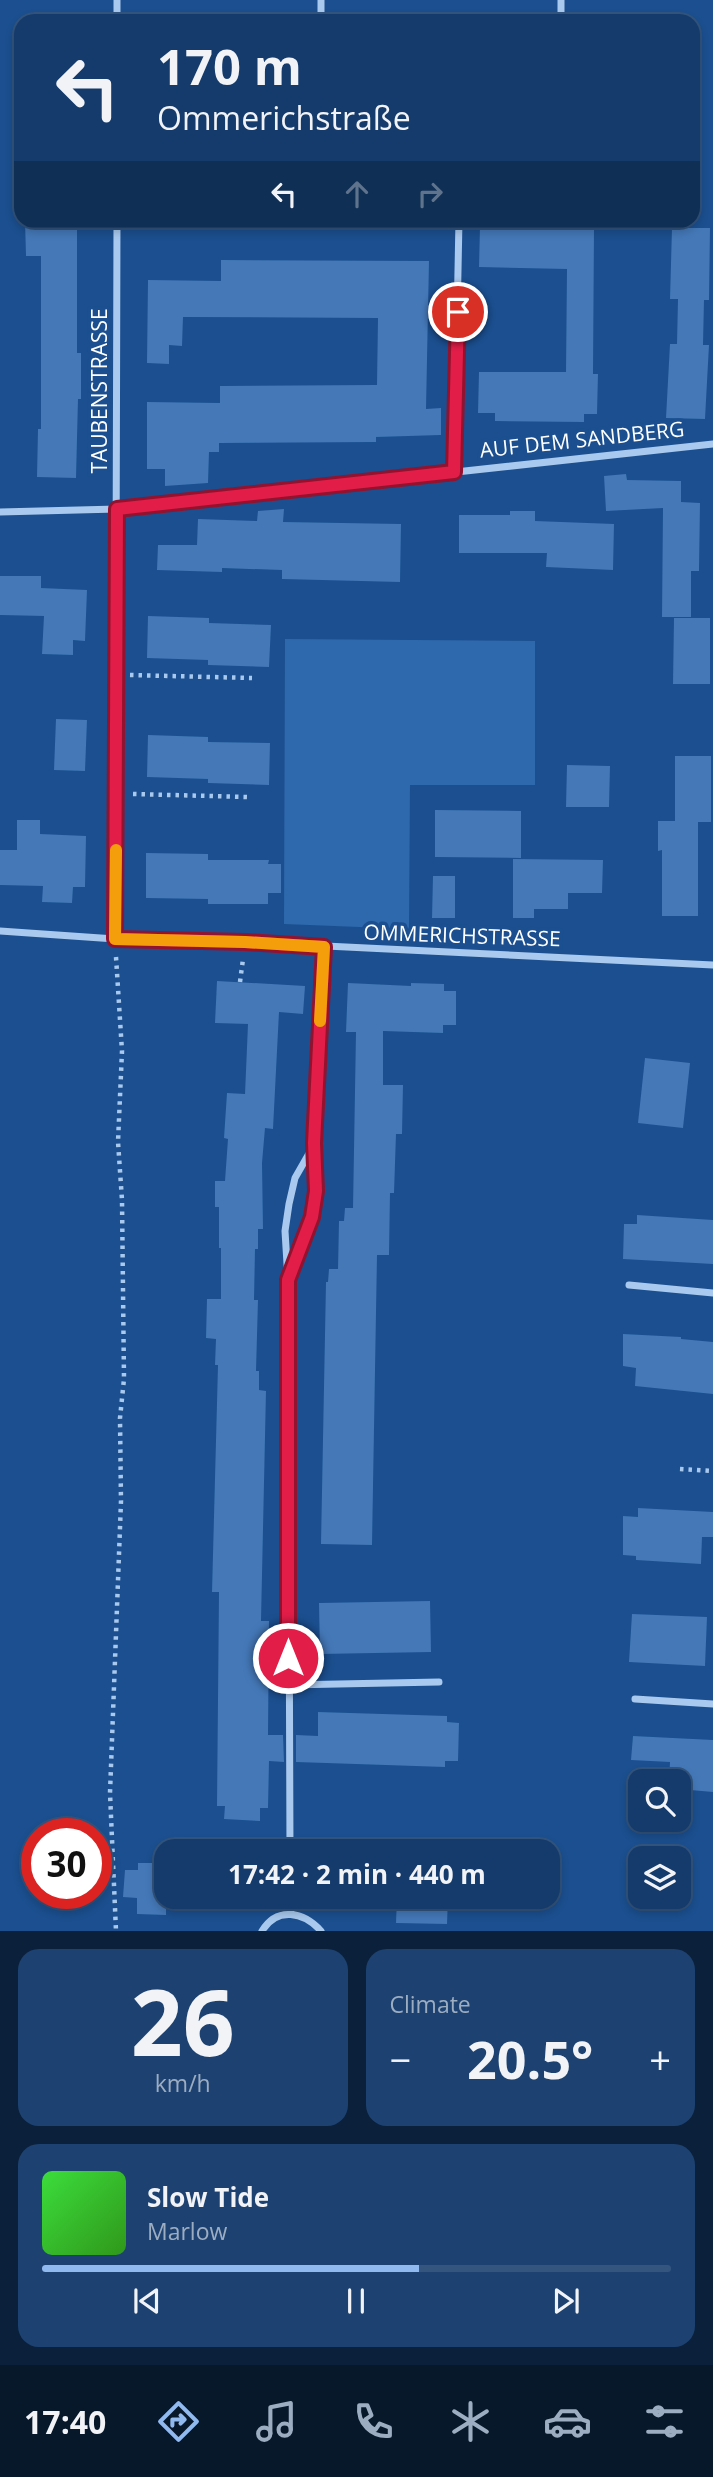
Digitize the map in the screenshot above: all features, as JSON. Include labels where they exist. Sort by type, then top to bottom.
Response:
[{"type":"street","name":"TAUBENSTRASSE","points":[[115,939],[117,228]]},
{"type":"street","name":"AUF DEM SANDBERG","points":[[454,472],[459,228]]},
{"type":"street","name":"AUF DEM SANDBERG","points":[[0,512],[117,509],[713,444]]},
{"type":"street","name":"OMMERICHSTRASSE","points":[[0,931],[115,939],[245,942],[713,965]]},
{"type":"street","points":[[288,1280],[312,1217],[316,1191],[314,1143],[324,947]]},
{"type":"street","points":[[290,1839],[288,1280],[285,1231],[295,1178],[314,1143]]},
{"type":"street","points":[[629,1285],[713,1293]]},
{"type":"street","points":[[288,1685],[439,1682]]},
{"type":"street","points":[[635,1699],[713,1704]]},
{"type":"street","points":[[291,1909],[291,1914]]},
{"type":"street","points":[[262,1931],[275,1918],[291,1914],[312,1920],[321,1931]]},
{"type":"path","points":[[116,675],[252,678]]},
{"type":"path","points":[[117,794],[248,797]]},
{"type":"path","points":[[115,939],[122,1051],[118,1142],[122,1200],[124,1379],[120,1418],[121,1501],[110,1793],[116,1931]]},
{"type":"path","points":[[680,1469],[713,1471]]},
{"type":"shaded area","points":[[285,639],[535,641],[535,785],[410,785],[409,929],[284,924]]},
{"type":"building","points":[[25,228],[77,228],[77,353],[81,353],[81,399],[78,399],[76,478],[37,477],[38,429],[41,429],[41,256],[26,256]]},
{"type":"building","points":[[480,228],[594,229],[593,374],[598,374],[597,414],[584,414],[584,422],[495,421],[495,413],[478,413],[479,372],[566,372],[567,269],[479,267]]},
{"type":"building","points":[[672,228],[710,228],[709,300],[704,300],[703,345],[709,345],[705,419],[666,418],[670,344],[677,344],[678,299],[670,299]]},
{"type":"building","points":[[221,260],[429,261],[426,409],[441,408],[441,435],[376,437],[376,442],[219,443],[219,452],[209,452],[208,483],[165,486],[165,469],[147,469],[147,402],[220,403],[220,386],[377,385],[378,318],[183,317],[182,346],[169,345],[169,364],[147,363],[148,280],[221,281]]},
{"type":"building","points":[[626,474],[627,480],[681,481],[681,502],[700,503],[699,571],[691,571],[691,617],[662,617],[663,508],[606,511],[604,476]]},
{"type":"building","points":[[284,509],[283,522],[401,524],[400,582],[282,579],[282,570],[157,570],[158,545],[197,545],[198,519],[257,521],[258,511]]},
{"type":"building","points":[[510,511],[535,511],[535,521],[614,524],[613,570],[546,567],[547,553],[459,553],[459,515],[510,515]]},
{"type":"building","points":[[0,576],[41,576],[41,588],[87,590],[85,641],[73,640],[73,655],[42,654],[44,616],[0,615]]},
{"type":"building","points":[[148,616],[209,618],[209,623],[271,625],[269,667],[208,665],[208,660],[147,658]]},
{"type":"building","points":[[674,618],[710,618],[710,684],[673,684]]},
{"type":"building","points":[[56,719],[87,720],[85,771],[54,770]]},
{"type":"building","points":[[148,735],[208,737],[208,742],[270,743],[269,785],[147,777]]},
{"type":"building","points":[[675,756],[711,756],[711,822],[698,822],[698,916],[662,916],[662,850],[658,851],[658,821],[675,821]]},
{"type":"building","points":[[567,765],[610,766],[609,807],[566,807]]},
{"type":"building","points":[[435,810],[521,811],[521,858],[435,857]]},
{"type":"building","points":[[17,820],[40,820],[40,834],[86,836],[85,887],[73,887],[72,903],[42,902],[43,886],[0,885],[0,850],[17,850]]},
{"type":"building","points":[[146,853],[208,854],[208,860],[269,860],[268,864],[281,864],[281,893],[268,893],[268,904],[208,904],[208,899],[146,898]]},
{"type":"building","points":[[513,859],[603,860],[602,893],[568,893],[568,909],[534,909],[534,918],[513,918]]},
{"type":"building","points":[[433,876],[455,876],[455,918],[432,918]]},
{"type":"building","points":[[217,981],[305,986],[303,1014],[279,1012],[273,1129],[265,1128],[262,1163],[263,1229],[258,1229],[258,1249],[255,1249],[254,1300],[258,1300],[256,1371],[259,1371],[259,1390],[266,1391],[261,1621],[269,1621],[268,1735],[283,1735],[284,1762],[269,1761],[268,1808],[260,1808],[260,1821],[224,1819],[225,1806],[217,1806],[219,1592],[212,1592],[218,1365],[215,1365],[216,1339],[206,1338],[207,1299],[221,1299],[219,1207],[215,1207],[215,1181],[225,1181],[227,1093],[245,1094],[248,1024],[215,1023]]},
{"type":"building","points":[[348,983],[411,986],[411,983],[444,984],[444,991],[456,991],[456,1025],[443,1025],[443,1033],[383,1031],[383,1085],[403,1085],[402,1134],[396,1134],[394,1193],[390,1193],[389,1255],[377,1255],[372,1545],[321,1544],[326,1282],[329,1269],[338,1269],[339,1221],[344,1221],[345,1208],[353,1208],[356,1032],[346,1032]]},
{"type":"building","points":[[645,1058],[690,1063],[683,1128],[638,1123]]},
{"type":"building","points":[[637,1215],[713,1220],[713,1264],[623,1259],[624,1224],[637,1224]]},
{"type":"building","points":[[623,1334],[681,1337],[713,1342],[713,1394],[635,1386],[636,1368],[623,1366]]},
{"type":"building","points":[[638,1508],[713,1512],[713,1537],[702,1537],[701,1564],[636,1560],[636,1556],[623,1555],[623,1516],[638,1517]]},
{"type":"building","points":[[430,1601],[431,1652],[320,1654],[319,1603]]},
{"type":"building","points":[[632,1614],[707,1617],[705,1666],[629,1662]]},
{"type":"building","points":[[318,1712],[447,1716],[447,1722],[459,1723],[458,1761],[445,1761],[445,1767],[296,1762],[296,1735],[318,1736]]},
{"type":"building","points":[[633,1736],[713,1740],[713,1792],[691,1790],[691,1769],[670,1769],[670,1762],[631,1760]]},
{"type":"building","points":[[138,1863],[154,1863],[154,1909],[166,1909],[166,1915],[137,1914],[137,1898],[123,1897],[125,1870],[138,1870]]},
{"type":"building","points":[[397,1909],[448,1909],[447,1924],[396,1923]]},
{"type":"slow traffic","points":[[116,850],[115,939],[324,947],[320,1021]]},
{"type":"route","points":[[288,1658],[288,1280],[312,1217],[316,1191],[314,1143],[324,947],[115,939],[117,509],[454,472],[458,312]]}]
